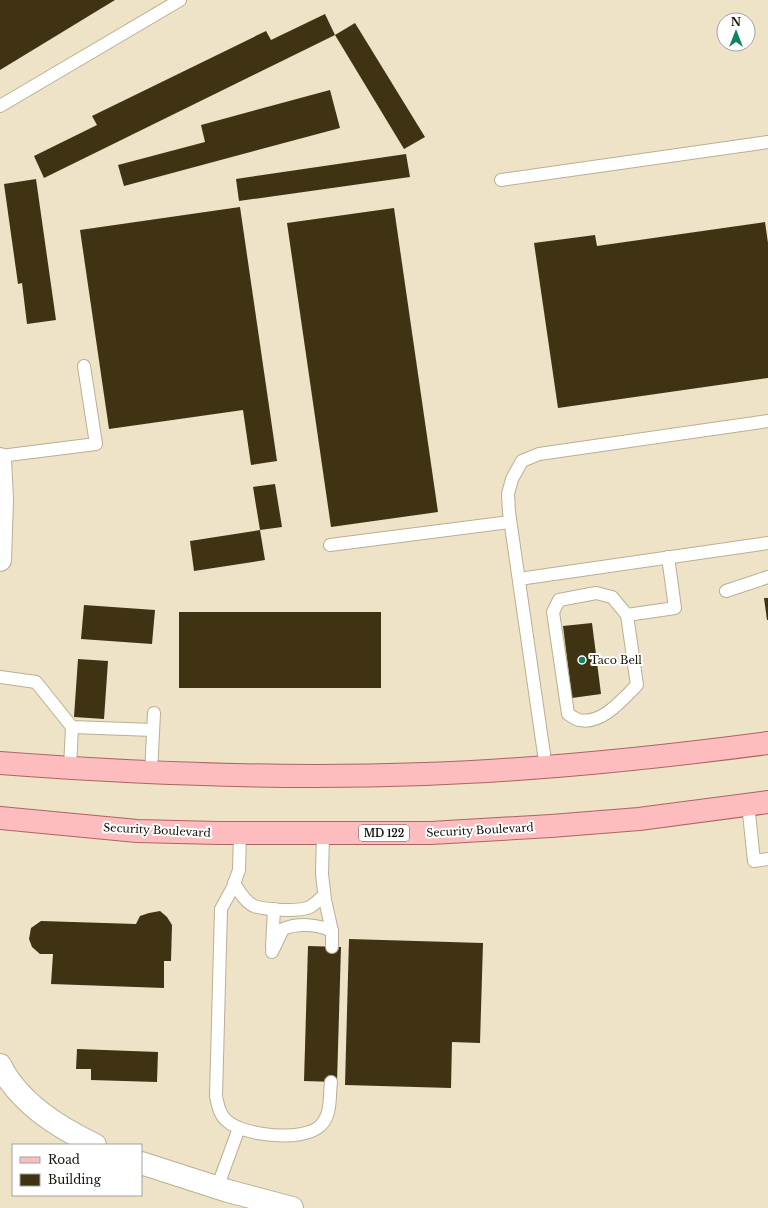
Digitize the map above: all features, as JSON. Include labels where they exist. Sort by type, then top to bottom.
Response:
[{"type":"main road","points":[[0,763],[221,776],[425,774],[546,768],[638,759],[768,743]]},
{"type":"main road","name":"Security Boulevard","points":[[0,818],[137,831],[323,834],[430,832],[551,826],[639,819],[761,802]]},
{"type":"street","points":[[0,458],[2,499],[0,560]]},
{"type":"street","points":[[0,1064],[4,1074],[23,1098],[74,1135],[94,1144]]},
{"type":"street","points":[[142,1163],[217,1188],[292,1208]]},
{"type":"lane","points":[[0,106],[180,0]]},
{"type":"lane","points":[[501,180],[768,142]]},
{"type":"lane","points":[[0,458],[96,444],[84,366]]},
{"type":"lane","points":[[546,768],[510,522],[508,494],[512,479],[522,462],[539,454],[768,421]]},
{"type":"lane","points":[[330,545],[510,522]]},
{"type":"lane","points":[[519,579],[768,543]]},
{"type":"lane","points":[[627,615],[675,608],[668,557]]},
{"type":"lane","points":[[726,591],[768,577]]},
{"type":"lane","points":[[596,593],[612,597],[627,615],[637,685],[611,711],[591,720],[579,720],[568,714],[553,612],[559,600],[596,593]]},
{"type":"lane","points":[[0,677],[36,682],[72,727],[70,768]]},
{"type":"lane","points":[[151,773],[154,713]]},
{"type":"lane","points":[[72,727],[154,730]]},
{"type":"lane","points":[[761,802],[754,861],[768,859]]},
{"type":"lane","points":[[240,833],[239,870],[220,909],[216,1096],[218,1110],[227,1121],[239,1128],[254,1133],[286,1135],[305,1134],[320,1126],[328,1114],[330,1082]]},
{"type":"lane","points":[[323,834],[322,874],[324,895],[332,931],[332,947]]},
{"type":"lane","points":[[234,883],[242,896],[254,906],[274,909],[300,909],[309,907],[324,895]]},
{"type":"lane","points":[[274,909],[272,952],[283,929],[293,926],[324,927],[332,931]]},
{"type":"lane","points":[[217,1188],[239,1128]]},
{"type":"building","points":[[0,0],[115,0],[0,70]]},
{"type":"building","points":[[325,14],[335,35],[44,178],[34,156],[97,125],[92,116],[266,31],[271,40]]},
{"type":"building","points":[[355,23],[425,137],[404,149],[335,35]]},
{"type":"building","points":[[330,90],[340,128],[124,186],[118,165],[205,142],[201,125]]},
{"type":"building","points":[[406,154],[410,177],[239,201],[236,179]]},
{"type":"building","points":[[36,179],[56,320],[27,324],[22,283],[18,284],[4,184]]},
{"type":"building","points":[[240,207],[277,461],[251,465],[243,410],[109,429],[80,230]]},
{"type":"building","points":[[394,208],[438,512],[331,527],[287,223]]},
{"type":"building","points":[[765,222],[768,243],[768,378],[558,408],[534,243],[595,235],[597,246]]},
{"type":"building","points":[[275,484],[282,527],[260,530],[253,487]]},
{"type":"building","points":[[260,530],[265,560],[194,571],[190,541]]},
{"type":"building","points":[[764,598],[768,598],[768,620],[767,620]]},
{"type":"building","points":[[84,605],[155,610],[152,644],[81,639]]},
{"type":"building","points":[[179,612],[381,612],[381,688],[179,688]]},
{"type":"building","name":"Taco Bell","points":[[592,623],[601,694],[572,698],[563,626]]},
{"type":"building","points":[[78,659],[108,661],[104,719],[74,717]]},
{"type":"building","points":[[160,911],[167,917],[172,925],[171,961],[164,961],[164,988],[51,984],[53,954],[40,954],[32,947],[29,939],[31,928],[41,921],[136,924],[140,916]]},
{"type":"building","points":[[349,939],[483,943],[480,1043],[452,1042],[451,1088],[345,1085]]},
{"type":"building","points":[[308,946],[341,947],[337,1082],[304,1081]]},
{"type":"building","points":[[77,1049],[158,1052],[157,1082],[91,1080],[91,1069],[76,1069]]},
{"type":"place","name":"Taco Bell","points":[[582,660]]}]
